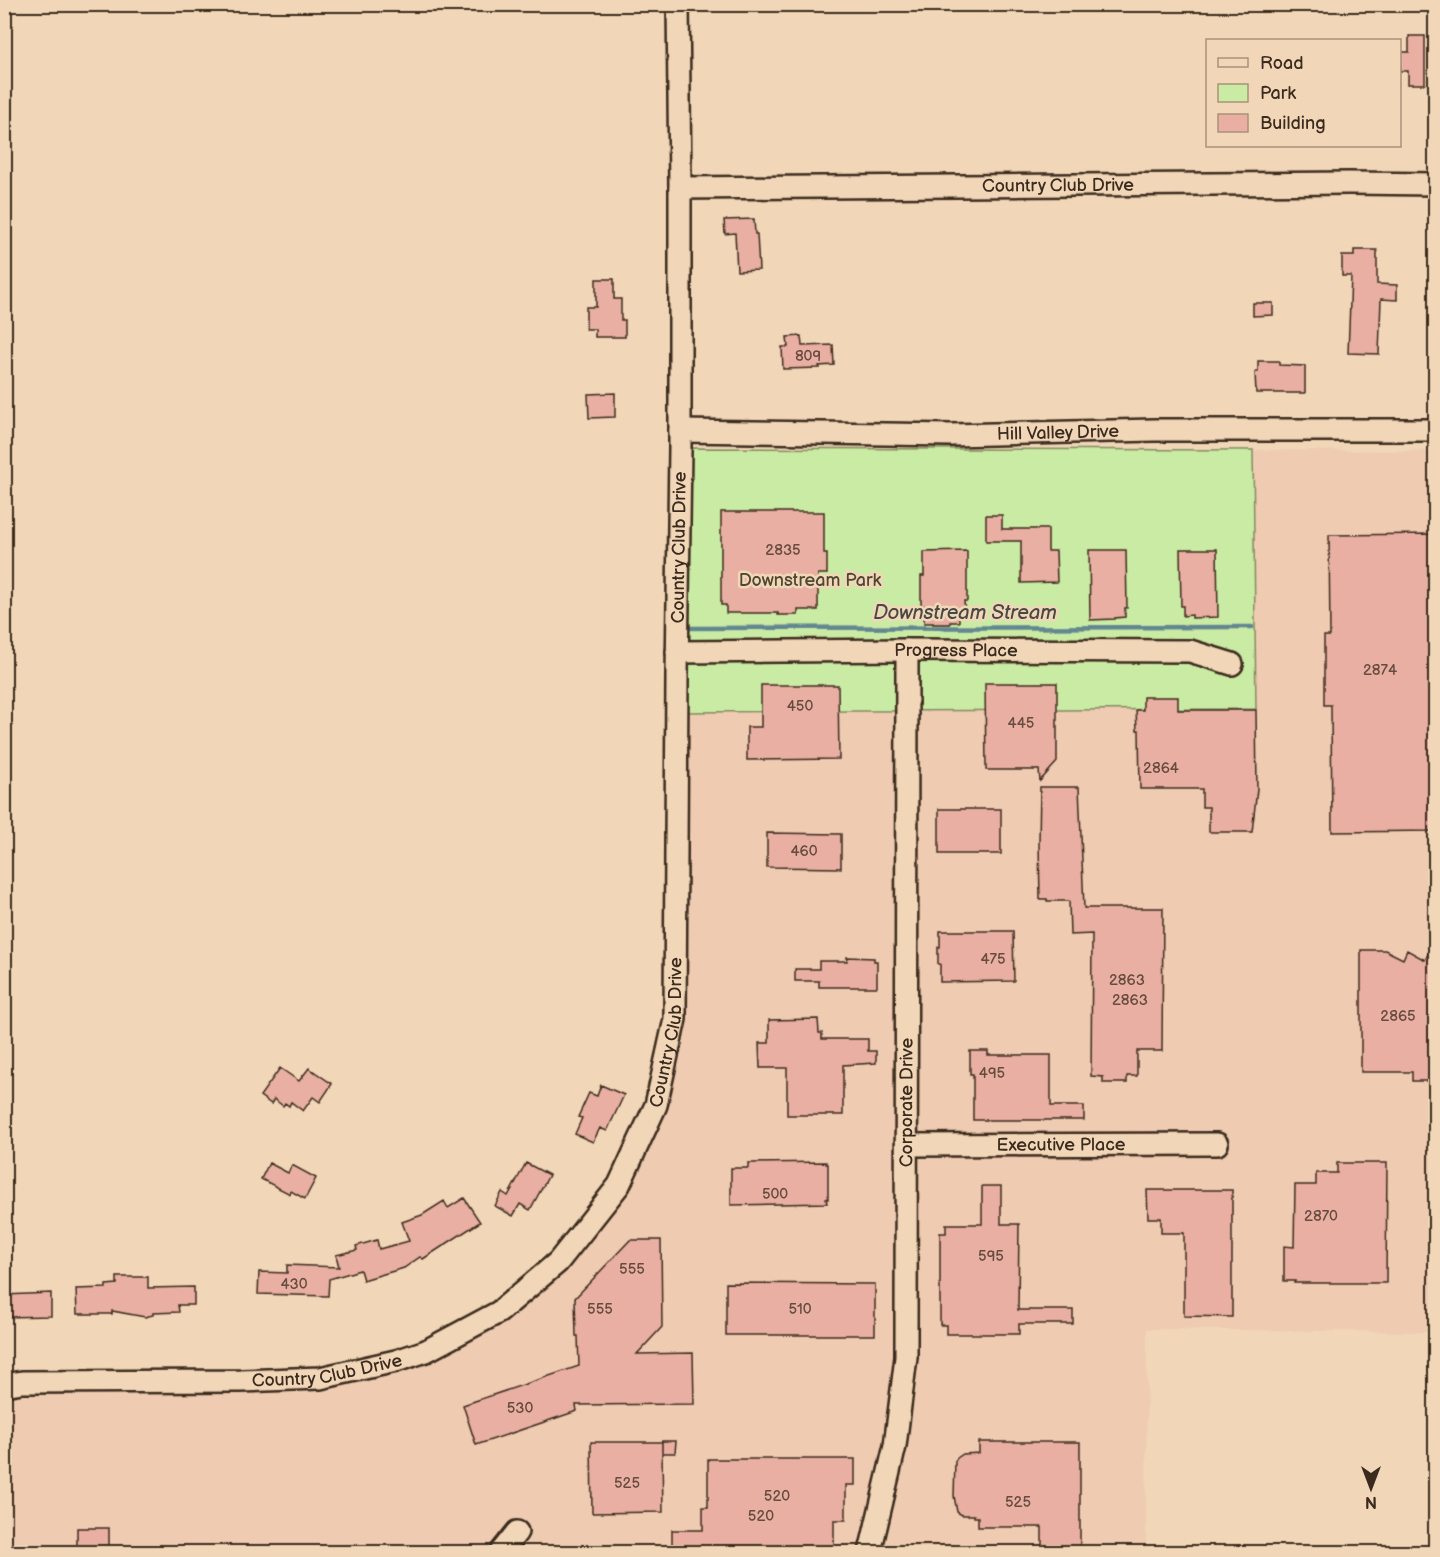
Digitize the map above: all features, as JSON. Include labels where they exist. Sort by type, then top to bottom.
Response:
[{"type":"street","name":"Country Club Drive","points":[[4,1385],[22,1382],[241,1381],[320,1378],[396,1361],[426,1350],[498,1312],[558,1262],[619,1185],[656,1105],[675,1018],[680,432],[678,4]]},
{"type":"street","name":"Country Club Drive","points":[[680,188],[1436,184]]},
{"type":"street","name":"Hill Valley Drive","points":[[680,432],[951,435],[1177,429],[1436,430]]},
{"type":"street","name":"Corporate Drive","points":[[870,1552],[896,1446],[906,1357],[907,650]]},
{"type":"street","name":"Progress Place","points":[[677,652],[1190,651],[1232,664]]},
{"type":"street","name":"Executive Place","points":[[907,1145],[1217,1144]]},
{"type":"street","points":[[501,1552],[517,1532]]},
{"type":"shaded area","points":[[678,448],[1435,451],[1435,1332],[1147,1329],[1146,1552],[5,1552],[5,1389],[284,1381],[451,1340],[597,1217],[665,1074]]},
{"type":"green space","name":"Downstream Park","points":[[680,448],[1253,450],[1256,709],[677,712]]},
{"type":"building","points":[[1409,36],[1425,36],[1425,84],[1408,84],[1408,71],[1401,71],[1401,52],[1409,52]]},
{"type":"building","points":[[754,219],[759,270],[737,271],[735,233],[725,234],[724,220]]},
{"type":"building","points":[[1354,250],[1377,250],[1377,284],[1397,285],[1397,300],[1381,299],[1379,354],[1348,353],[1351,276],[1342,276],[1342,256],[1354,256]]},
{"type":"building","points":[[596,279],[614,279],[614,299],[621,299],[621,320],[625,320],[625,337],[595,337],[595,329],[586,329],[586,307],[596,307]]},
{"type":"building","points":[[1253,303],[1273,303],[1273,315],[1253,316]]},
{"type":"building","points":[[801,336],[802,346],[833,345],[834,365],[819,366],[820,368],[783,369],[782,347],[788,347],[787,337]]},
{"type":"building","points":[[1258,361],[1279,361],[1279,365],[1305,366],[1305,393],[1256,393],[1255,372],[1258,372]]},
{"type":"building","points":[[615,393],[615,417],[589,418],[588,394]]},
{"type":"building","points":[[721,512],[824,512],[824,554],[827,554],[827,574],[818,574],[818,610],[798,610],[798,615],[726,613],[726,605],[721,605]]},
{"type":"building","points":[[986,515],[1002,515],[1002,529],[1048,529],[1048,551],[1056,551],[1057,582],[1021,583],[1021,541],[986,541]]},
{"type":"building","points":[[1436,534],[1436,831],[1332,832],[1331,705],[1324,705],[1324,636],[1330,636],[1329,535]]},
{"type":"building","points":[[1180,549],[1217,549],[1218,617],[1183,616]]},
{"type":"building","points":[[1089,550],[1126,550],[1127,608],[1125,608],[1125,617],[1090,620]]},
{"type":"building","points":[[967,551],[965,613],[959,613],[959,622],[924,623],[924,606],[921,606],[921,576],[924,576],[924,552]]},
{"type":"building","points":[[985,683],[1057,683],[1057,762],[1040,781],[1039,770],[986,770]]},
{"type":"building","points":[[761,685],[838,685],[839,759],[747,760],[747,727],[761,727]]},
{"type":"building","points":[[1143,697],[1178,697],[1178,710],[1256,710],[1257,789],[1252,832],[1209,832],[1209,807],[1202,807],[1202,789],[1140,789],[1139,730],[1137,730],[1136,710],[1143,710]]},
{"type":"building","points":[[1040,787],[1079,787],[1084,908],[1163,908],[1162,1051],[1137,1051],[1137,1076],[1127,1076],[1127,1083],[1103,1083],[1103,1077],[1091,1076],[1092,934],[1070,935],[1069,901],[1040,899]]},
{"type":"building","points":[[939,809],[1001,809],[1001,854],[939,854]]},
{"type":"building","points":[[767,833],[841,834],[841,868],[767,867]]},
{"type":"building","points":[[940,931],[1013,931],[1014,981],[940,982],[938,947],[940,947]]},
{"type":"building","points":[[1436,938],[1436,1081],[1412,1081],[1412,1072],[1361,1072],[1361,950],[1385,950],[1403,959],[1407,950],[1425,960]]},
{"type":"building","points":[[847,957],[874,958],[874,961],[877,961],[877,987],[819,987],[819,981],[795,981],[795,969],[819,969],[819,961],[847,961]]},
{"type":"building","points":[[818,1019],[822,1039],[868,1039],[868,1051],[876,1051],[876,1063],[843,1065],[843,1115],[787,1115],[787,1068],[760,1068],[759,1043],[769,1043],[769,1020]]},
{"type":"building","points":[[970,1051],[988,1051],[988,1055],[1051,1055],[1051,1106],[1084,1106],[1084,1120],[973,1120],[973,1074],[970,1074]]},
{"type":"building","points":[[280,1068],[299,1081],[309,1068],[332,1084],[320,1102],[313,1097],[303,1111],[291,1102],[289,1106],[285,1103],[283,1106],[274,1099],[271,1104],[260,1096]]},
{"type":"building","points":[[601,1085],[624,1095],[607,1131],[600,1128],[593,1142],[575,1134],[582,1118],[578,1117],[589,1093],[597,1096]]},
{"type":"building","points":[[826,1162],[828,1164],[827,1203],[731,1205],[731,1168],[748,1168],[748,1163]]},
{"type":"building","points":[[269,1163],[288,1173],[292,1165],[316,1178],[305,1199],[261,1179]]},
{"type":"building","points":[[526,1163],[549,1175],[530,1210],[520,1204],[513,1216],[495,1206],[502,1192],[508,1196]]},
{"type":"building","points":[[1337,1163],[1387,1163],[1386,1283],[1294,1283],[1295,1281],[1284,1281],[1284,1246],[1294,1247],[1295,1185],[1316,1185],[1316,1173],[1337,1173]]},
{"type":"building","points":[[982,1186],[1001,1186],[1001,1224],[1019,1224],[1018,1310],[1073,1310],[1073,1324],[1019,1324],[1019,1334],[946,1334],[946,1325],[940,1325],[940,1233],[946,1233],[946,1224],[982,1224]]},
{"type":"building","points":[[1147,1190],[1232,1190],[1232,1317],[1184,1316],[1184,1233],[1161,1233],[1161,1218],[1148,1218]]},
{"type":"building","points":[[464,1198],[480,1222],[423,1259],[420,1257],[404,1268],[363,1280],[360,1270],[329,1279],[328,1296],[258,1294],[259,1272],[287,1273],[287,1265],[339,1267],[336,1255],[357,1250],[356,1246],[377,1240],[379,1249],[409,1241],[402,1222],[422,1215],[444,1201],[448,1208]]},
{"type":"building","points":[[630,1240],[661,1240],[662,1327],[637,1354],[693,1353],[694,1404],[576,1405],[577,1411],[476,1445],[463,1405],[579,1366],[575,1298]]},
{"type":"building","points":[[117,1277],[148,1277],[148,1288],[194,1287],[194,1305],[178,1305],[179,1312],[153,1313],[145,1317],[112,1311],[112,1314],[77,1314],[76,1289],[106,1288],[106,1285],[117,1284]]},
{"type":"building","points":[[726,1283],[875,1284],[875,1335],[726,1335]]},
{"type":"building","points":[[51,1293],[51,1316],[4,1317],[4,1295]]},
{"type":"building","points":[[676,1441],[675,1453],[662,1453],[663,1512],[592,1513],[591,1442]]},
{"type":"building","points":[[979,1442],[1080,1442],[1080,1552],[1042,1552],[1042,1527],[978,1527],[978,1517],[957,1512],[954,1496],[955,1461],[963,1454],[979,1453]]},
{"type":"building","points":[[708,1459],[855,1459],[855,1485],[846,1485],[846,1520],[834,1520],[834,1549],[771,1549],[771,1552],[672,1552],[672,1530],[703,1530],[703,1507],[708,1507]]},
{"type":"building","points":[[77,1528],[109,1528],[109,1552],[77,1552]]},
{"type":"waterway","name":"Downstream Stream","points":[[683,628],[1252,627]]}]
